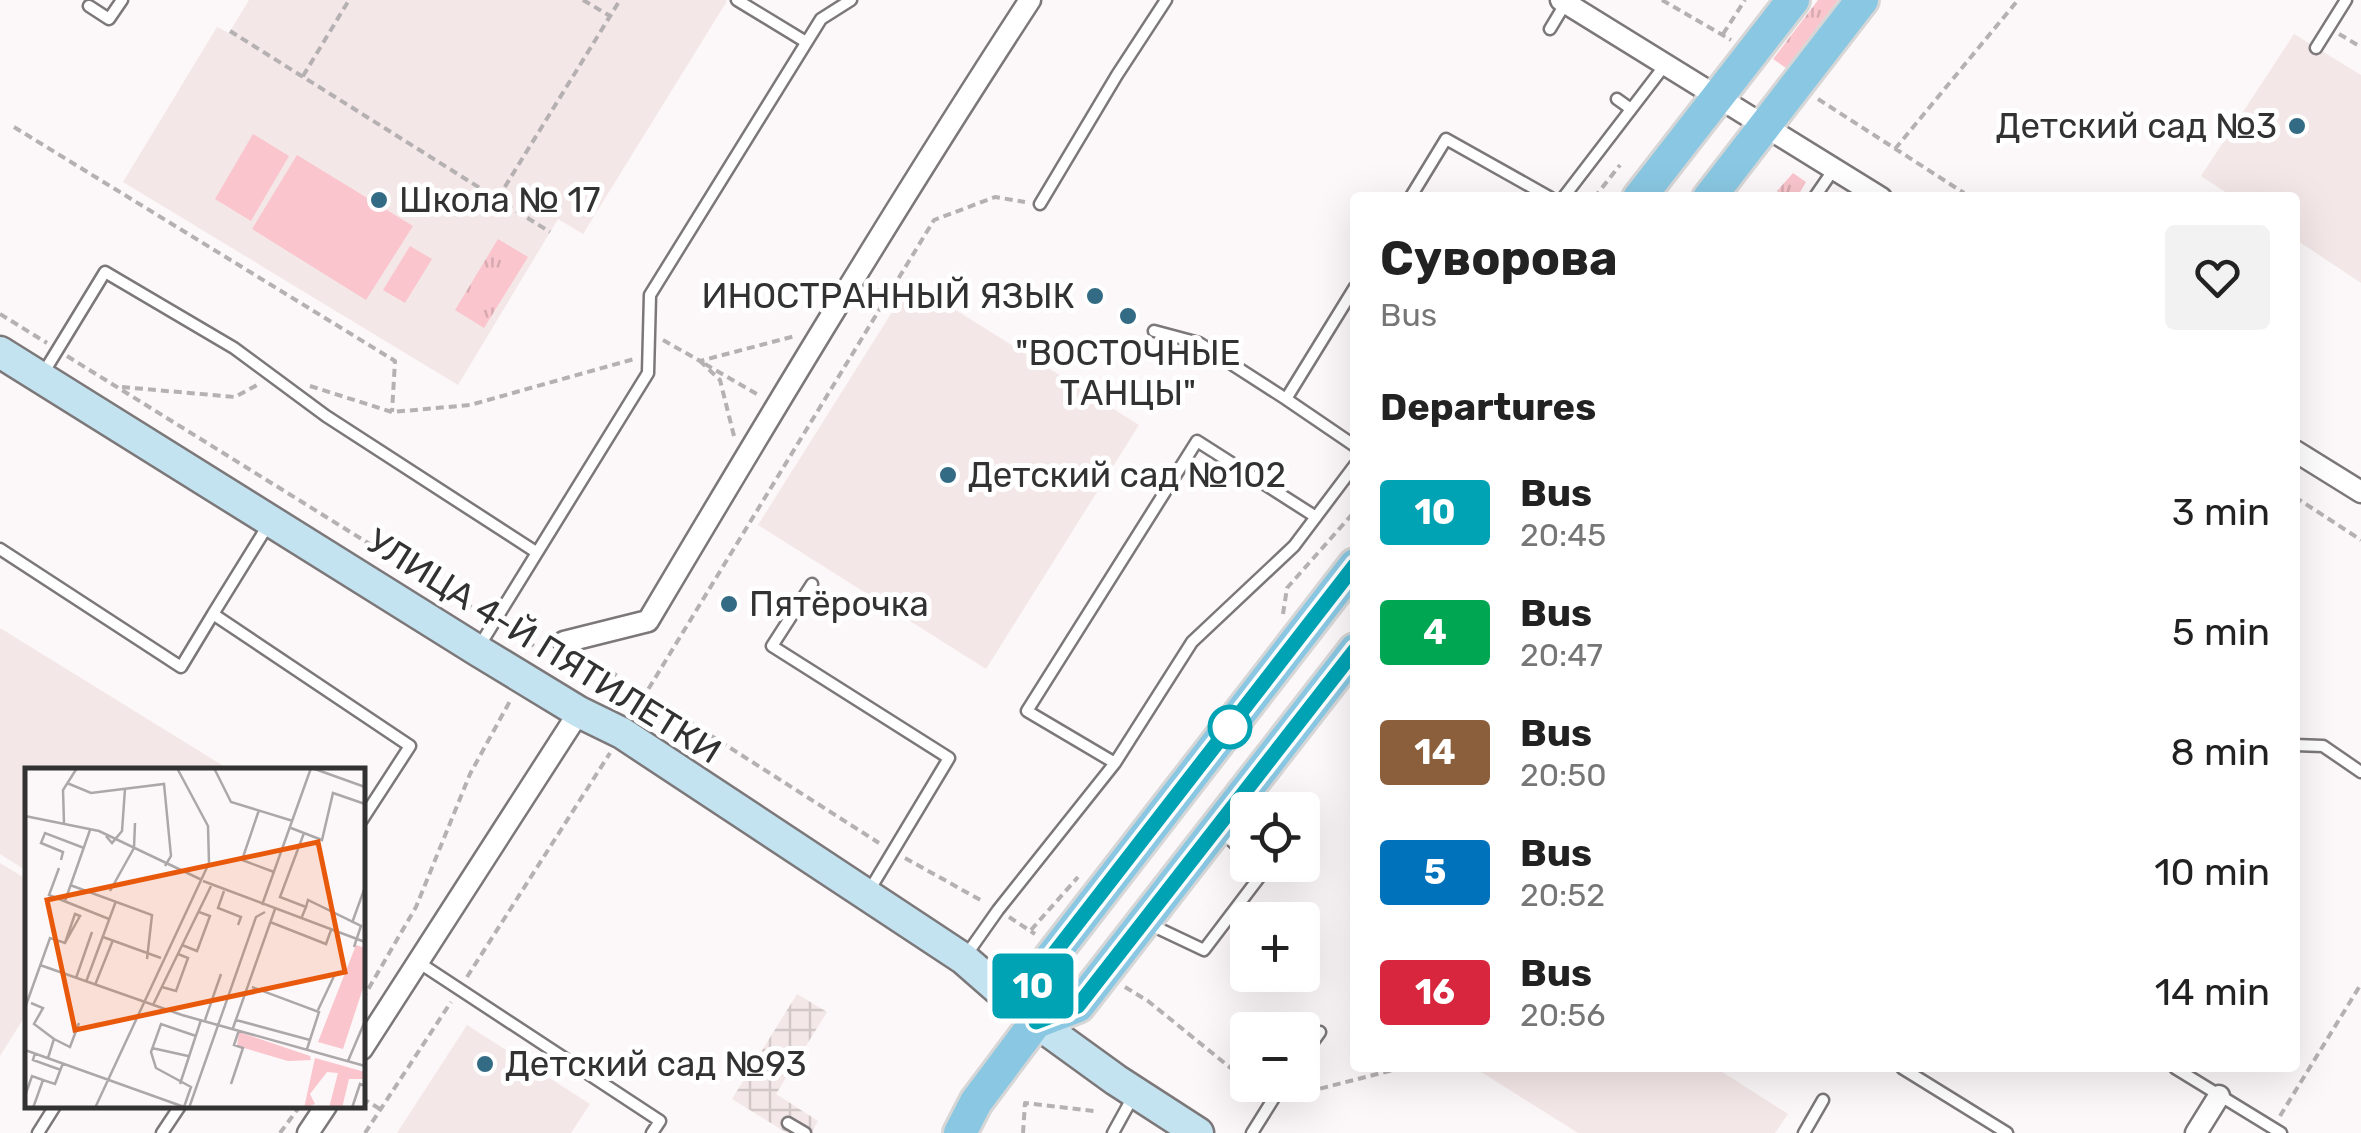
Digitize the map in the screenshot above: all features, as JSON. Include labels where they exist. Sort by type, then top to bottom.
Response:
[{"type":"main road","points":[[1644,192],[1793,0]]},
{"type":"main road","points":[[1714,192],[1862,0]]},
{"type":"main road","points":[[1036,1022],[1032,982],[1350,571]]},
{"type":"main road","points":[[960,1133],[976,1102],[1036,1022],[1078,1006],[1350,656]]},
{"type":"street","points":[[564,642],[648,621],[924,163],[1030,0]]},
{"type":"street","points":[[1563,1],[1871,192]]},
{"type":"street","name":"УЛИЦА 4-Й ПЯТИЛЕТКИ","points":[[0,352],[477,650],[579,712],[622,733],[964,959],[1036,1022],[1198,1133]]},
{"type":"street","points":[[2300,454],[2361,492]]},
{"type":"street","points":[[365,1044],[579,712]]},
{"type":"street","points":[[2196,1133],[2219,1096]]},
{"type":"street","points":[[308,1133],[325,1108]]},
{"type":"lane","points":[[89,6],[109,20],[122,0]]},
{"type":"lane","points":[[737,0],[806,42]]},
{"type":"lane","points":[[477,650],[648,373],[650,294],[821,18],[851,0]]},
{"type":"lane","points":[[1040,204],[1166,0]]},
{"type":"lane","points":[[2316,48],[2346,0]]},
{"type":"lane","points":[[1550,28],[1563,1]]},
{"type":"lane","points":[[1568,192],[1665,66]]},
{"type":"lane","points":[[1616,99],[1631,110]]},
{"type":"lane","points":[[1414,192],[1446,140],[1541,192]]},
{"type":"lane","points":[[1818,192],[1834,169]]},
{"type":"lane","points":[[40,378],[105,272],[234,348],[326,416],[536,552]]},
{"type":"lane","points":[[1286,399],[1350,295]]},
{"type":"lane","points":[[1154,331],[1199,344],[1350,443]]},
{"type":"lane","points":[[1115,763],[1026,711],[1198,442],[1316,517]]},
{"type":"lane","points":[[964,959],[1115,763],[1192,642],[1294,546],[1350,472]]},
{"type":"lane","points":[[0,549],[181,667],[270,521]]},
{"type":"lane","points":[[812,584],[772,646],[949,758],[866,896]]},
{"type":"lane","points":[[214,614],[410,746],[365,815]]},
{"type":"lane","points":[[2300,745],[2322,746],[2361,772]]},
{"type":"lane","points":[[1216,827],[1230,840]]},
{"type":"lane","points":[[1144,921],[1204,950],[1256,882]]},
{"type":"lane","points":[[417,961],[660,1120],[652,1133]]},
{"type":"lane","points":[[1909,1072],[2008,1133]]},
{"type":"lane","points":[[2181,1072],[2277,1130]]},
{"type":"lane","points":[[1112,1133],[1135,1092]]},
{"type":"lane","points":[[1804,1133],[1823,1100]]},
{"type":"lane","points":[[1252,1133],[1270,1102]]},
{"type":"lane","points":[[38,1133],[54,1108]]},
{"type":"lane","points":[[162,1133],[179,1108]]},
{"type":"lane","points":[[788,1123],[805,1133]]},
{"type":"path","points":[[303,76],[350,0]]},
{"type":"path","points":[[583,0],[610,16]]},
{"type":"path","points":[[498,198],[620,0]]},
{"type":"path","points":[[1722,35],[1744,0]]},
{"type":"path","points":[[1895,149],[2018,0]]},
{"type":"path","points":[[230,31],[550,232]]},
{"type":"path","points":[[14,127],[394,361],[392,412]]},
{"type":"path","points":[[1599,192],[1620,164]]},
{"type":"path","points":[[365,1133],[622,733],[934,220],[995,197],[1040,204]]},
{"type":"path","points":[[700,361],[823,328],[898,278]]},
{"type":"path","points":[[0,314],[539,649],[564,642],[893,852],[998,910],[1058,949]]},
{"type":"path","points":[[649,333],[776,405]]},
{"type":"path","points":[[117,387],[235,396],[272,376],[337,392],[392,412],[470,405],[649,354]]},
{"type":"path","points":[[700,361],[720,380],[740,465]]},
{"type":"path","points":[[2300,500],[2361,540]]},
{"type":"path","points":[[1283,618],[1286,588],[1350,517]]},
{"type":"path","points":[[365,995],[416,906],[470,774],[510,700]]},
{"type":"path","points":[[1103,974],[1148,1001],[1230,1067]]},
{"type":"path","points":[[2277,1130],[2361,984]]},
{"type":"path","points":[[1320,1089],[1385,1072]]},
{"type":"path","points":[[365,1100],[380,1110]]},
{"type":"path","points":[[1023,1133],[1026,1103],[1094,1111]]},
{"type":"shaded area","name":"Школа № 17","points":[[249,0],[727,1],[583,234],[558,219],[458,385],[123,182],[217,27],[229,33]]},
{"type":"shaded area","name":"Детский сад №3","points":[[2294,34],[2361,75],[2361,283],[2300,242],[2300,192],[2225,192],[2201,176]]},
{"type":"shaded area","name":"Детский сад №102","points":[[911,282],[1139,425],[986,669],[758,525]]},
{"type":"shaded area","points":[[0,628],[227,768],[25,768],[25,870],[0,854]]},
{"type":"shaded area","points":[[0,863],[25,878],[25,1016],[0,1056]]},
{"type":"shaded area","points":[[797,994],[827,1012],[776,1094],[818,1121],[811,1133],[787,1133],[732,1099]]},
{"type":"shaded area","name":"Детский сад №93","points":[[467,1025],[590,1104],[571,1133],[397,1133]]},
{"type":"shaded area","points":[[1481,1072],[1722,1072],[1788,1114],[1775,1133],[1578,1133]]},
{"type":"green space","points":[[1818,0],[1838,0],[1786,68],[1773,59]]},
{"type":"green space","points":[[253,134],[289,156],[251,221],[215,199]]},
{"type":"green space","points":[[297,155],[413,226],[366,300],[252,229]]},
{"type":"green space","points":[[1793,173],[1806,182],[1800,192],[1777,191]]},
{"type":"green space","points":[[498,239],[528,257],[484,328],[455,310]]},
{"type":"green space","points":[[410,246],[432,259],[405,303],[383,290]]},
{"type":"bus line","name":"10","points":[[1350,571],[1032,982],[1036,1022],[1078,1006],[1350,656]]},
{"type":"place","name":"Детский сад №3","points":[[2297,126]]},
{"type":"place","name":"Школа № 17","points":[[379,200]]},
{"type":"place","name":"ИНОСТРАННЫЙ ЯЗЫК","points":[[1095,296]]},
{"type":"place","name":"\"ВОСТОЧНЫЕ ТАНЦЫ\"","points":[[1128,316]]},
{"type":"place","name":"Детский сад №102","points":[[948,475]]},
{"type":"place","name":"Пятёрочка","points":[[729,604]]},
{"type":"place","name":"Детский сад №93","points":[[485,1064]]}]
